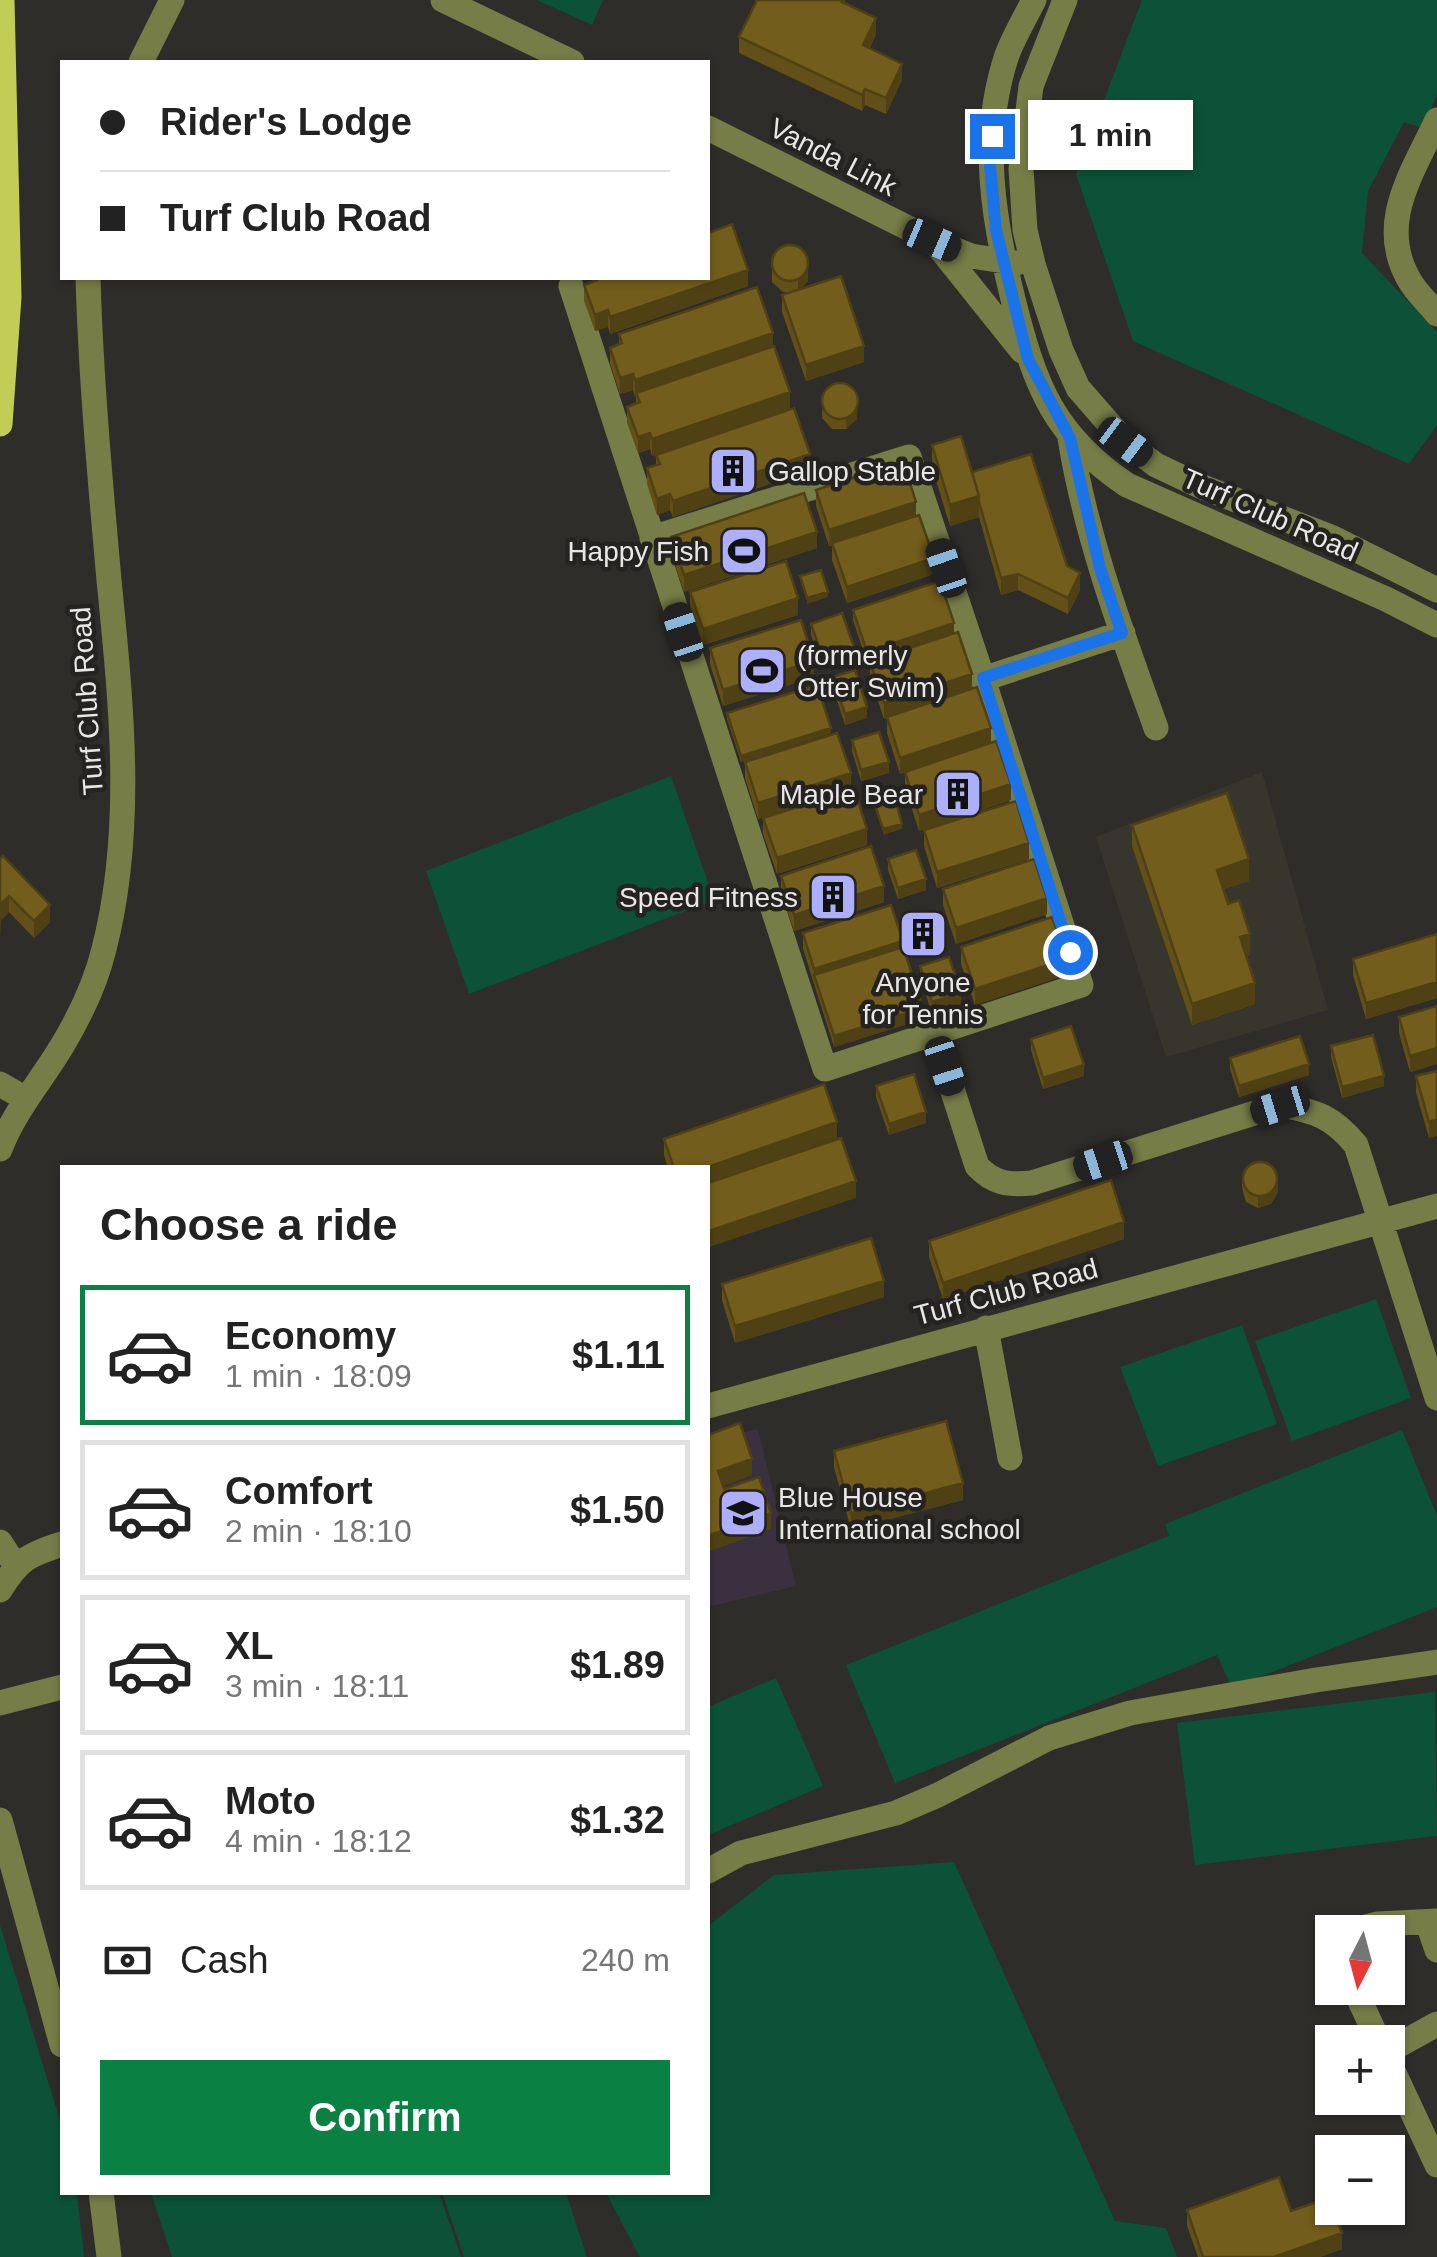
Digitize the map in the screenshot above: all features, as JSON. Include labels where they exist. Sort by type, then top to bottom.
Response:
[{"type":"main road","points":[[0,424],[9,297],[2,0]]},
{"type":"street","points":[[143,60],[172,0]]},
{"type":"street","points":[[443,0],[568,60]]},
{"type":"street","name":"Turf Club Road","points":[[1034,0],[1008,54],[992,136],[992,200],[1028,359],[1070,438],[1095,464],[1128,485],[1437,625]]},
{"type":"street","name":"Turf Club Road","points":[[1065,0],[1030,86],[1021,169],[1025,230],[1033,264],[1061,350],[1078,388],[1125,442],[1156,465],[1333,538],[1437,590]]},
{"type":"street","points":[[1437,120],[1397,206],[1394,239],[1410,282],[1437,314]]},
{"type":"street","name":"Vanda Link","points":[[710,129],[970,256],[1033,264]]},
{"type":"street","name":"Vanda Link","points":[[932,240],[1028,359]]},
{"type":"street","name":"Turf Club Road","points":[[0,1149],[11,1120],[62,1046],[92,986],[104,952],[119,881],[124,802],[115,640],[92,387],[88,280]]},
{"type":"street","points":[[571,286],[652,538],[825,1069],[1081,986],[909,456],[652,538]]},
{"type":"street","points":[[1078,388],[1070,438],[1100,568],[1156,728]]},
{"type":"street","points":[[983,678],[1122,633]]},
{"type":"street","points":[[934,1034],[977,1166],[989,1179],[1010,1185],[1032,1183],[1280,1106],[1308,1110],[1338,1123],[1356,1145],[1437,1398]]},
{"type":"street","points":[[0,1084],[26,1099]]},
{"type":"street","name":"Turf Club Road","points":[[710,1405],[1437,1206]]},
{"type":"street","points":[[986,1328],[1010,1458]]},
{"type":"street","points":[[0,1590],[14,1566],[30,1554],[60,1545]]},
{"type":"street","points":[[710,1870],[742,1853],[896,1814],[1049,1738],[1130,1713],[1437,1662]]},
{"type":"street","points":[[0,1703],[60,1688]]},
{"type":"street","points":[[0,1820],[60,2038]]},
{"type":"street","points":[[1405,1923],[1432,1922],[1437,1950]]},
{"type":"street","points":[[1405,2041],[1437,2024]]},
{"type":"street","points":[[1405,2096],[1437,2164]]},
{"type":"street","points":[[101,2195],[110,2257]]},
{"type":"shaded area","points":[[1262,772],[1328,1010],[1166,1057],[1096,837]]},
{"type":"shaded area","name":"Blue House International school","points":[[758,1429],[796,1586],[710,1607],[710,1441]]},
{"type":"green space","points":[[537,0],[603,0],[592,25]]},
{"type":"green space","points":[[1142,0],[1437,0],[1437,95],[1422,128],[1404,122],[1368,191],[1362,253],[1437,332],[1437,425],[1409,464],[1133,341],[1076,174]]},
{"type":"green space","points":[[671,776],[714,900],[469,994],[426,871]]},
{"type":"green space","points":[[1376,1299],[1411,1398],[1292,1441],[1255,1341]]},
{"type":"green space","points":[[1242,1325],[1277,1424],[1158,1466],[1120,1367]]},
{"type":"green space","points":[[1402,1430],[1437,1516],[1437,1607],[1232,1688],[1217,1655],[895,1783],[846,1665],[1169,1536],[1165,1524]]},
{"type":"green space","points":[[776,1678],[823,1786],[710,1834],[710,1706]]},
{"type":"green space","points":[[1435,1692],[1437,1836],[1195,1865],[1177,1723]]},
{"type":"green space","points":[[954,1862],[1115,2221],[1166,2228],[1177,2257],[640,2257],[607,2195],[710,2195],[710,1924],[774,1875]]},
{"type":"green space","points":[[0,1925],[60,2120],[60,2195],[77,2195],[84,2257],[0,2257]]},
{"type":"green space","points":[[152,2195],[440,2195],[461,2257],[172,2257]]},
{"type":"green space","points":[[443,2195],[567,2195],[587,2257],[464,2257]]},
{"type":"building","points":[[757,0],[844,0],[876,18],[863,45],[902,64],[886,98],[865,89],[862,95],[739,37]]},
{"type":"building","points":[[732,224],[748,270],[610,317],[608,310],[595,315],[584,285],[597,280],[710,280],[710,232]]},
{"type":"building","points":[[790,245],[803,250],[808,263],[803,276],[790,281],[777,276],[772,263],[777,250]]},
{"type":"building","points":[[841,276],[864,346],[806,365],[782,295]]},
{"type":"building","points":[[757,287],[773,333],[635,380],[633,374],[620,378],[610,348],[622,343],[619,334]]},
{"type":"building","points":[[774,346],[790,392],[652,439],[650,433],[638,437],[627,407],[640,402],[636,393]]},
{"type":"building","points":[[840,383],[853,388],[858,401],[853,414],[840,419],[827,414],[822,401],[827,388]]},
{"type":"building","name":"Gallop Stable","points":[[794,408],[810,454],[673,501],[670,494],[657,499],[647,468],[660,464],[656,455]]},
{"type":"building","points":[[961,436],[979,496],[950,505],[932,445]]},
{"type":"building","points":[[1031,454],[1067,566],[1080,573],[1068,598],[1018,574],[1001,578],[979,502],[972,472]]},
{"type":"building","points":[[903,461],[916,502],[829,530],[816,490]]},
{"type":"building","points":[[804,493],[817,532],[684,575],[671,537]]},
{"type":"building","points":[[919,515],[934,558],[847,587],[832,543]]},
{"type":"building","points":[[786,561],[798,598],[703,629],[690,592]]},
{"type":"building","points":[[821,570],[828,592],[807,598],[800,576]]},
{"type":"building","points":[[940,581],[954,623],[867,652],[853,610]]},
{"type":"building","points":[[842,613],[854,647],[823,658],[811,624]]},
{"type":"building","name":"(formerly Otter Swim)","points":[[801,620],[814,661],[723,690],[710,648]]},
{"type":"building","points":[[958,632],[972,674],[884,703],[870,661]]},
{"type":"building","points":[[855,670],[867,707],[845,714],[833,677]]},
{"type":"building","points":[[817,685],[831,728],[741,756],[727,713]]},
{"type":"building","name":"Maple Bear","points":[[977,687],[991,728],[900,758],[887,717]]},
{"type":"building","points":[[879,732],[889,762],[861,770],[852,740]]},
{"type":"building","points":[[837,733],[851,773],[758,803],[745,762]]},
{"type":"building","name":"Maple Bear","points":[[996,741],[1011,784],[919,815],[905,772]]},
{"type":"building","points":[[854,789],[867,829],[777,858],[763,818]]},
{"type":"building","points":[[1227,793],[1249,859],[1217,870],[1228,904],[1239,900],[1250,934],[1240,937],[1255,983],[1192,1004],[1132,825]]},
{"type":"building","points":[[895,799],[902,824],[883,829],[875,805]]},
{"type":"building","name":"Maple Bear","points":[[1016,801],[1029,843],[937,872],[924,830]]},
{"type":"building","name":"Speed Fitness","points":[[871,846],[884,886],[794,915],[781,876]]},
{"type":"building","points":[[916,850],[926,879],[898,888],[888,859]]},
{"type":"building","points":[[3,856],[50,905],[34,921],[9,896],[0,905]]},
{"type":"building","points":[[1034,859],[1047,898],[956,928],[943,889]]},
{"type":"building","points":[[891,905],[903,941],[814,969],[803,933]]},
{"type":"building","name":"Anyone for Tennis","points":[[932,916],[937,933],[914,940],[909,924]]},
{"type":"building","points":[[1052,917],[1066,959],[975,989],[961,947]]},
{"type":"building","points":[[1437,934],[1437,982],[1366,1003],[1353,959]]},
{"type":"building","points":[[903,947],[923,1008],[834,1036],[814,975]]},
{"type":"building","points":[[949,957],[961,993],[932,1002],[920,966]]},
{"type":"building","points":[[1437,1006],[1437,1048],[1410,1056],[1399,1017]]},
{"type":"building","points":[[1071,1026],[1084,1065],[1043,1078],[1031,1039]]},
{"type":"building","points":[[1373,1035],[1384,1076],[1342,1087],[1331,1046]]},
{"type":"building","points":[[1300,1036],[1309,1064],[1239,1086],[1230,1058]]},
{"type":"building","points":[[1437,1071],[1437,1119],[1429,1122],[1416,1076]]},
{"type":"building","points":[[914,1074],[926,1112],[889,1124],[876,1086]]},
{"type":"building","points":[[824,1084],[837,1122],[710,1166],[673,1165],[664,1139]]},
{"type":"building","points":[[841,1138],[856,1181],[710,1231],[710,1182]]},
{"type":"building","points":[[1260,1162],[1272,1167],[1277,1179],[1272,1191],[1260,1196],[1248,1191],[1243,1179],[1248,1167]]},
{"type":"building","points":[[1111,1180],[1124,1222],[943,1283],[929,1241]]},
{"type":"building","points":[[871,1238],[884,1281],[735,1326],[722,1284]]},
{"type":"building","points":[[946,1421],[963,1483],[851,1513],[834,1451]]},
{"type":"building","points":[[740,1423],[752,1459],[718,1471],[724,1489],[759,1477],[771,1513],[710,1535],[710,1434]]},
{"type":"building","points":[[1279,2177],[1291,2211],[1315,2203],[1315,2225],[1339,2225],[1342,2233],[1274,2257],[1203,2257],[1187,2210]]},
{"type":"place","name":"Gallop Stable","points":[[733,471]]},
{"type":"place","name":"Happy Fish","points":[[744,551]]},
{"type":"place","name":"(formerly Otter Swim)","points":[[762,671]]},
{"type":"place","name":"Maple Bear","points":[[958,794]]},
{"type":"place","name":"Speed Fitness","points":[[833,897]]},
{"type":"place","name":"Anyone for Tennis","points":[[923,934]]},
{"type":"place","name":"Blue House International school","points":[[743,1513]]},
{"type":"route","points":[[992,136],[990,166],[996,230],[1028,359],[1070,438],[1100,568],[1122,633],[983,678],[1070,952]]}]
